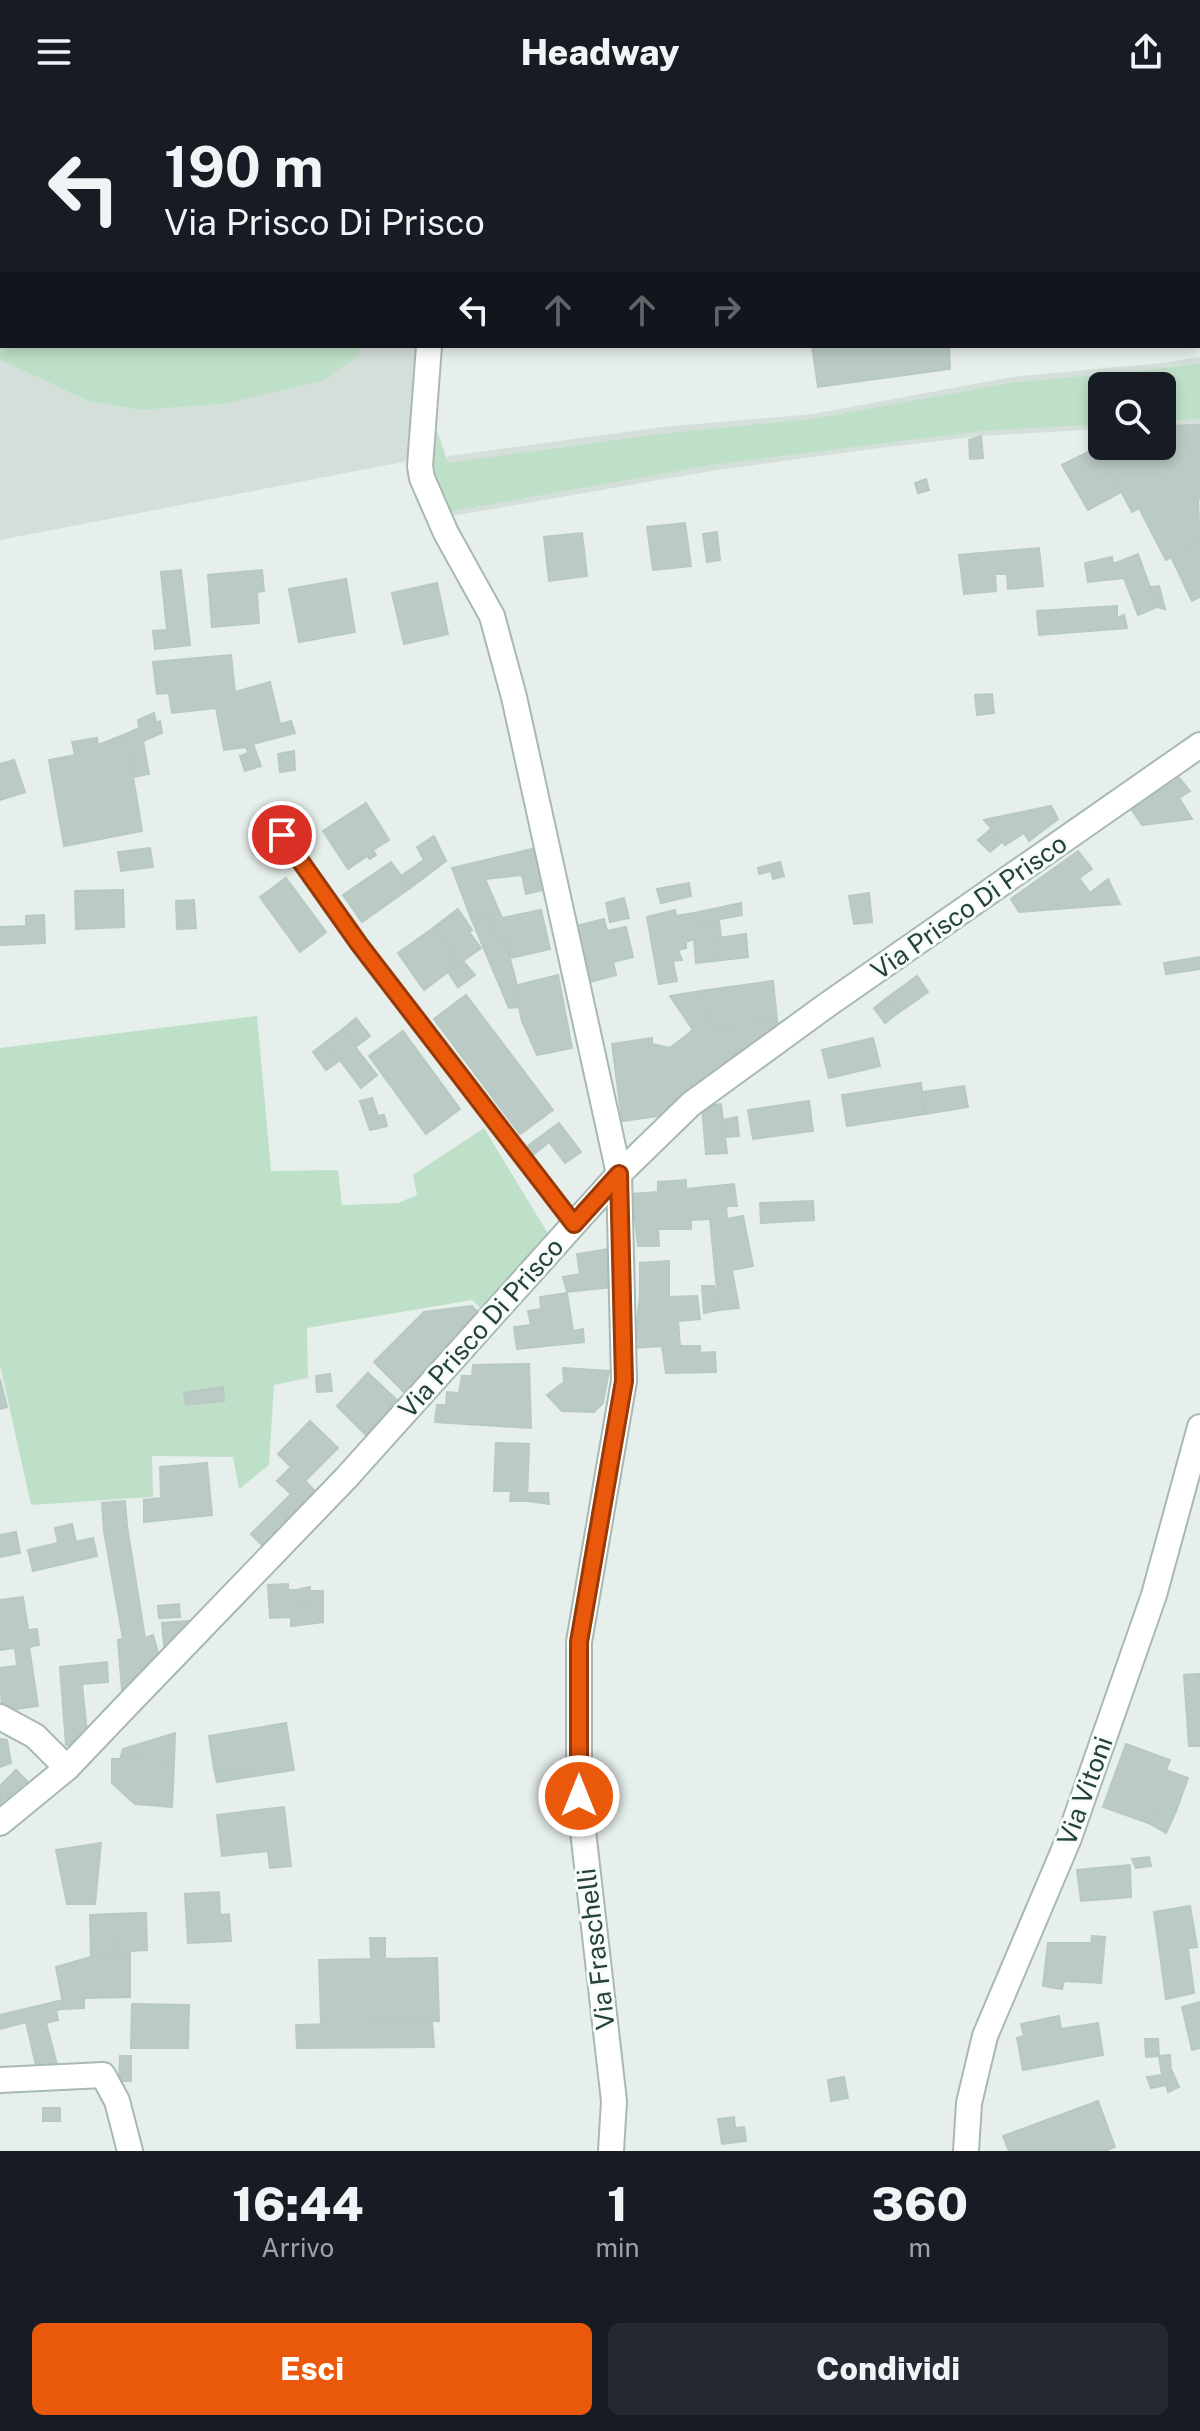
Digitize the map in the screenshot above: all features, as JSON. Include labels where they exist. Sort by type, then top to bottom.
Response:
[{"type":"street","name":"Via Fraschelli","points":[[429,348],[420,466],[422,478],[446,533],[492,616],[514,697],[619,1174],[624,1381],[579,1642],[579,1796],[614,2101],[611,2151]]},
{"type":"street","name":"Via Prisco Di Prisco","points":[[0,1823],[67,1768],[346,1478],[619,1174],[691,1104],[827,1005],[1200,745]]},
{"type":"street","name":"Via Vitoni","points":[[966,2151],[969,2103],[985,2036],[1069,1838],[1154,1595],[1200,1427]]},
{"type":"street","points":[[0,1717],[35,1736],[67,1768]]},
{"type":"street","points":[[0,2080],[103,2075],[117,2101],[130,2151]]},
{"type":"lane","points":[[270,819],[359,944],[574,1224]]},
{"type":"shaded area","points":[[361,348],[420,348],[408,461],[0,540],[0,360],[91,402],[141,410],[223,404],[356,357]]},
{"type":"shaded area","points":[[1200,357],[1200,425],[1176,426],[1176,372],[1088,372],[1088,430],[981,436],[879,448],[711,471],[446,517],[432,467],[449,456],[662,427],[813,414],[1012,377]]},
{"type":"green space","points":[[0,348],[361,348],[357,357],[322,381],[223,404],[141,410],[91,402],[0,360]]},
{"type":"green space","points":[[1200,363],[1200,419],[1176,420],[1176,372],[1127,372]]},
{"type":"green space","points":[[1088,376],[1088,425],[981,431],[711,465],[446,512],[432,467],[437,430],[448,463],[660,434],[814,419],[1010,383]]},
{"type":"green space","points":[[257,1016],[271,1171],[338,1170],[342,1205],[398,1203],[417,1195],[413,1175],[484,1128],[550,1237],[483,1310],[472,1300],[307,1328],[308,1378],[274,1385],[269,1465],[239,1489],[233,1457],[152,1456],[153,1497],[31,1505],[0,1365],[0,1048]]},
{"type":"building","points":[[812,348],[949,348],[950,369],[818,387]]},
{"type":"building","points":[[1200,425],[1200,541],[1166,560],[1139,508],[1132,512],[1105,460],[1176,460],[1176,426]]},
{"type":"building","points":[[981,436],[983,458],[970,459],[969,440]]},
{"type":"building","points":[[1088,452],[1088,460],[1105,460],[1121,492],[1088,510],[1062,465]]},
{"type":"building","points":[[926,479],[929,490],[918,493],[915,483]]},
{"type":"building","points":[[685,523],[691,566],[653,570],[647,527]]},
{"type":"building","points":[[717,532],[720,560],[707,562],[703,534]]},
{"type":"building","points":[[582,533],[587,576],[549,581],[544,537]]},
{"type":"building","points":[[1200,541],[1200,597],[1192,601],[1171,557]]},
{"type":"building","points":[[1039,548],[1043,586],[1008,589],[1007,574],[995,574],[996,591],[964,594],[959,555]]},
{"type":"building","points":[[1138,554],[1157,607],[1138,615],[1124,578],[1088,582],[1085,563],[1112,557],[1113,564]]},
{"type":"building","points":[[181,570],[190,645],[155,649],[153,631],[167,630],[161,572]]},
{"type":"building","points":[[262,570],[264,591],[257,592],[259,623],[212,627],[208,575]]},
{"type":"building","points":[[346,579],[355,632],[299,642],[289,589]]},
{"type":"building","points":[[437,583],[448,634],[404,644],[392,593]]},
{"type":"building","points":[[1159,586],[1165,609],[1157,607],[1150,587]]},
{"type":"building","points":[[1117,606],[1117,618],[1124,615],[1127,628],[1039,635],[1037,611]]},
{"type":"building","points":[[231,655],[235,692],[270,682],[280,724],[291,721],[295,733],[253,744],[261,766],[245,771],[240,756],[248,753],[246,747],[224,750],[216,708],[172,713],[169,693],[157,694],[153,662]]},
{"type":"building","points":[[992,694],[994,713],[977,715],[975,695]]},
{"type":"building","points":[[154,713],[156,723],[160,721],[162,733],[143,741],[149,774],[133,777],[126,734],[139,728],[138,720]]},
{"type":"building","points":[[126,734],[142,831],[64,846],[49,760],[75,755],[72,742],[97,738],[98,745]]},
{"type":"building","points":[[294,751],[295,770],[280,772],[278,754]]},
{"type":"building","points":[[14,760],[25,792],[0,800],[0,764]]},
{"type":"building","points":[[1179,778],[1190,791],[1179,798],[1192,819],[1142,825],[1132,810]]},
{"type":"building","points":[[366,803],[389,840],[373,850],[376,855],[370,859],[367,856],[348,869],[323,831]]},
{"type":"building","points":[[1051,806],[1058,819],[1029,841],[1024,833],[1005,845],[984,820]]},
{"type":"building","points":[[991,829],[1002,842],[990,852],[978,840]]},
{"type":"building","points":[[434,836],[446,861],[410,888],[401,876],[424,860],[417,847]]},
{"type":"building","points":[[150,848],[153,867],[121,871],[118,852]]},
{"type":"building","points":[[536,848],[546,889],[526,894],[522,875],[485,879],[502,918],[541,910],[550,949],[510,958],[504,937],[496,940],[490,915],[471,918],[452,868]]},
{"type":"building","points":[[1078,851],[1092,869],[1079,878],[1090,893],[1108,879],[1120,904],[1019,912],[1011,899]]},
{"type":"building","points":[[391,862],[410,888],[362,922],[343,895]]},
{"type":"building","points":[[780,862],[784,876],[773,879],[771,871],[759,874],[758,868]]},
{"type":"building","points":[[286,878],[326,932],[300,952],[260,897]]},
{"type":"building","points":[[689,883],[691,896],[661,903],[657,889]]},
{"type":"building","points":[[123,890],[124,927],[76,929],[75,891]]},
{"type":"building","points":[[869,893],[872,922],[854,924],[849,896]]},
{"type":"building","points":[[624,898],[629,918],[610,922],[606,903]]},
{"type":"building","points":[[194,900],[196,928],[177,929],[176,901]]},
{"type":"building","points":[[741,903],[742,915],[695,924],[694,913]]},
{"type":"building","points":[[458,909],[481,948],[456,966],[448,958],[453,953],[433,928]]},
{"type":"building","points":[[675,910],[676,916],[694,913],[695,924],[719,921],[721,938],[711,939],[714,961],[696,963],[694,939],[686,942],[686,948],[678,950],[682,960],[673,961],[677,981],[659,984],[647,917]]},
{"type":"building","points":[[44,915],[45,943],[0,945],[0,927],[26,926],[26,916]]},
{"type":"building","points":[[490,915],[496,940],[504,937],[517,985],[514,986],[519,1007],[509,1008],[471,918]]},
{"type":"building","points":[[604,919],[607,931],[626,927],[633,957],[613,962],[616,975],[590,982],[576,926]]},
{"type":"building","points":[[433,928],[453,953],[448,958],[456,966],[424,990],[398,953]]},
{"type":"building","points":[[746,934],[748,957],[714,961],[711,939]]},
{"type":"building","points":[[1200,957],[1200,969],[1166,974],[1164,963]]},
{"type":"building","points":[[463,961],[475,975],[458,987],[448,972]]},
{"type":"building","points":[[558,975],[572,1048],[537,1055],[522,1021],[514,986]]},
{"type":"building","points":[[917,976],[928,992],[898,1013],[887,998]]},
{"type":"building","points":[[773,981],[777,1020],[713,1028],[700,991]]},
{"type":"building","points":[[700,991],[713,1028],[777,1020],[780,1032],[658,1116],[622,1121],[612,1044],[652,1038],[652,1044],[670,1048],[693,1030],[670,996]]},
{"type":"building","points":[[466,995],[553,1110],[520,1134],[434,1019]]},
{"type":"building","points":[[887,998],[898,1013],[885,1023],[874,1008]]},
{"type":"building","points":[[356,1018],[370,1036],[355,1047],[342,1030]]},
{"type":"building","points":[[342,1030],[377,1075],[361,1088],[326,1042]]},
{"type":"building","points":[[403,1031],[460,1109],[426,1134],[369,1056]]},
{"type":"building","points":[[873,1038],[880,1066],[829,1078],[822,1050]]},
{"type":"building","points":[[326,1042],[340,1060],[326,1070],[313,1052]]},
{"type":"building","points":[[921,1083],[925,1114],[847,1126],[842,1095]]},
{"type":"building","points":[[964,1086],[968,1107],[925,1114],[922,1092]]},
{"type":"building","points":[[372,1098],[378,1116],[384,1115],[387,1126],[370,1130],[360,1101]]},
{"type":"building","points":[[809,1101],[813,1131],[753,1139],[748,1110]]},
{"type":"building","points":[[721,1104],[727,1153],[706,1154],[702,1107]]},
{"type":"building","points":[[737,1117],[739,1136],[726,1137],[723,1120]]},
{"type":"building","points":[[559,1123],[581,1152],[565,1163],[549,1142],[534,1154],[528,1146]]},
{"type":"building","points":[[686,1180],[686,1189],[734,1184],[737,1206],[726,1206],[727,1219],[743,1216],[753,1266],[732,1270],[739,1308],[719,1310],[710,1219],[691,1220],[691,1229],[658,1229],[659,1246],[638,1246],[632,1194],[658,1192],[658,1182]]},
{"type":"building","points":[[813,1201],[814,1220],[761,1223],[760,1203]]},
{"type":"building","points":[[616,1248],[621,1286],[567,1292],[563,1277],[580,1274],[577,1254]]},
{"type":"building","points":[[669,1261],[669,1297],[697,1296],[700,1319],[678,1321],[680,1346],[700,1346],[700,1353],[715,1352],[716,1372],[666,1373],[662,1346],[634,1348],[640,1263]]},
{"type":"building","points":[[702,1286],[714,1286],[719,1310],[704,1313]]},
{"type":"building","points":[[567,1293],[573,1331],[583,1329],[584,1342],[517,1349],[514,1327],[531,1325],[528,1311],[541,1309],[540,1297]]},
{"type":"building","points":[[472,1306],[481,1316],[405,1393],[374,1362],[424,1312]]},
{"type":"building","points":[[529,1364],[531,1428],[435,1422],[437,1405],[446,1405],[447,1392],[459,1393],[462,1376],[472,1376],[473,1365]]},
{"type":"building","points":[[563,1368],[609,1371],[603,1403],[594,1412],[562,1411],[547,1395],[564,1382]]},
{"type":"building","points":[[368,1373],[398,1401],[366,1435],[337,1406]]},
{"type":"building","points":[[330,1374],[332,1391],[317,1392],[316,1376]]},
{"type":"building","points":[[0,1379],[7,1407],[0,1409]]},
{"type":"building","points":[[223,1387],[224,1401],[186,1405],[184,1393]]},
{"type":"building","points":[[310,1421],[338,1448],[305,1481],[318,1494],[265,1548],[251,1534],[291,1494],[277,1481],[291,1467],[278,1454]]},
{"type":"building","points":[[496,1443],[529,1444],[527,1501],[510,1501],[511,1491],[494,1491]]},
{"type":"building","points":[[207,1463],[212,1515],[144,1522],[144,1500],[161,1498],[160,1467]]},
{"type":"building","points":[[527,1493],[548,1493],[549,1504],[527,1501]]},
{"type":"building","points":[[125,1501],[127,1526],[104,1531],[102,1503]]},
{"type":"building","points":[[72,1524],[76,1542],[93,1538],[97,1556],[33,1571],[28,1550],[58,1543],[55,1528]]},
{"type":"building","points":[[127,1526],[145,1638],[153,1635],[160,1660],[123,1702],[118,1640],[123,1639],[104,1531]]},
{"type":"building","points":[[16,1532],[20,1553],[0,1557],[0,1535]]},
{"type":"building","points":[[288,1584],[288,1590],[296,1590],[296,1608],[310,1606],[310,1591],[323,1591],[323,1622],[291,1626],[291,1617],[270,1618],[268,1585]]},
{"type":"building","points":[[310,1587],[310,1606],[296,1608],[296,1590]]},
{"type":"building","points":[[23,1597],[28,1630],[37,1629],[39,1645],[29,1647],[38,1706],[2,1711],[0,1668],[17,1666],[15,1648],[0,1650],[0,1600]]},
{"type":"building","points":[[179,1604],[180,1617],[159,1618],[158,1606]]},
{"type":"building","points":[[202,1620],[165,1656],[162,1623]]},
{"type":"building","points":[[107,1662],[108,1682],[82,1684],[88,1742],[66,1745],[60,1667]]},
{"type":"building","points":[[1200,1674],[1200,1746],[1189,1746],[1184,1675]]},
{"type":"building","points":[[286,1723],[294,1770],[261,1775],[214,1769],[209,1736]]},
{"type":"building","points":[[175,1733],[174,1763],[121,1756],[123,1749]]},
{"type":"building","points":[[0,1739],[7,1740],[11,1763],[0,1767]]},
{"type":"building","points":[[1126,1744],[1170,1760],[1166,1770],[1188,1778],[1176,1811],[1158,1805],[1151,1824],[1103,1807]]},
{"type":"building","points":[[121,1756],[174,1763],[172,1807],[135,1804],[112,1783],[112,1759],[120,1759]]},
{"type":"building","points":[[214,1769],[261,1775],[217,1782]]},
{"type":"building","points":[[16,1770],[27,1781],[0,1804],[0,1786]]},
{"type":"building","points":[[1158,1805],[1176,1811],[1166,1833],[1151,1824]]},
{"type":"building","points":[[284,1807],[291,1866],[270,1868],[268,1851],[222,1856],[217,1815]]},
{"type":"building","points":[[101,1843],[95,1904],[67,1904],[56,1850]]},
{"type":"building","points":[[1149,1857],[1151,1866],[1136,1868],[1132,1859]]},
{"type":"building","points":[[1130,1865],[1131,1897],[1081,1901],[1077,1870]]},
{"type":"building","points":[[219,1892],[220,1915],[229,1914],[231,1941],[188,1943],[185,1894]]},
{"type":"building","points":[[1190,1906],[1197,1947],[1188,1948],[1194,1993],[1166,1999],[1154,1912]]},
{"type":"building","points":[[146,1913],[147,1950],[130,1951],[130,1958],[114,1957],[112,1914]]},
{"type":"building","points":[[112,1914],[114,1957],[91,1957],[90,1915]]},
{"type":"building","points":[[1092,1936],[1105,1937],[1101,1983],[1064,1981],[1062,1989],[1043,1986],[1048,1943],[1091,1943]]},
{"type":"building","points":[[370,1938],[385,1938],[385,1959],[437,1958],[439,2021],[321,2025],[319,1960],[371,1959]]},
{"type":"building","points":[[91,1957],[130,1958],[130,1997],[84,1998],[84,2008],[64,2009],[56,1967]]},
{"type":"building","points":[[63,2000],[64,2009],[56,2010],[58,2020],[46,2023],[58,2068],[37,2070],[26,2022],[0,2029],[0,2015]]},
{"type":"building","points":[[1200,2002],[1200,2048],[1192,2050],[1182,2007]]},
{"type":"building","points":[[132,2004],[189,2005],[188,2048],[131,2048]]},
{"type":"building","points":[[1059,2016],[1061,2029],[1098,2023],[1103,2055],[1023,2070],[1017,2038],[1024,2036],[1021,2024]]},
{"type":"building","points":[[432,2022],[434,2047],[297,2048],[296,2025]]},
{"type":"building","points":[[1145,2039],[1158,2039],[1159,2056],[1146,2057]]},
{"type":"building","points":[[1170,2055],[1171,2069],[1179,2087],[1168,2092],[1166,2085],[1151,2088],[1147,2077],[1162,2075],[1159,2056]]},
{"type":"building","points":[[120,2056],[131,2056],[131,2081],[119,2081]]},
{"type":"building","points":[[844,2077],[848,2098],[831,2101],[828,2080]]},
{"type":"building","points":[[1098,2101],[1115,2147],[1105,2151],[1009,2151],[1003,2136]]},
{"type":"building","points":[[43,2108],[60,2108],[60,2121],[43,2121]]},
{"type":"building","points":[[734,2117],[735,2128],[744,2127],[746,2141],[722,2144],[718,2119]]},
{"type":"route","points":[[282,835],[359,944],[574,1224],[619,1174],[624,1381],[579,1642],[579,1796]]}]
